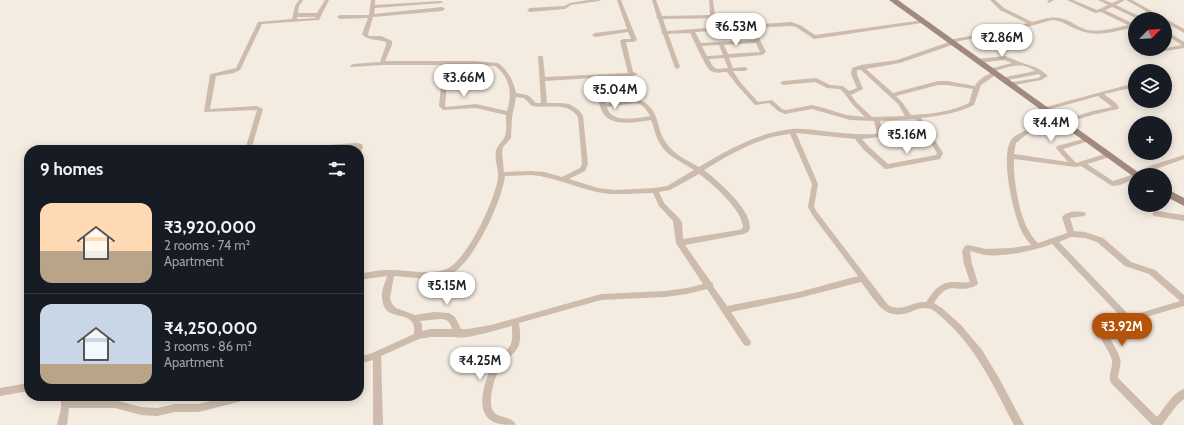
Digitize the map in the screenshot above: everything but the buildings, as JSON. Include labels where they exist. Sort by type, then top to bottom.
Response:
[{"type":"main road","points":[[893,0],[1128,169]]},
{"type":"main road","points":[[1172,196],[1184,202]]},
{"type":"street","points":[[295,18],[297,6],[301,0]]},
{"type":"street","points":[[250,145],[260,110],[257,108],[206,111],[213,75],[238,69],[260,24],[295,18],[317,19],[327,0]]},
{"type":"street","points":[[530,10],[565,7],[570,4],[599,0]]},
{"type":"street","points":[[542,80],[633,75],[624,41],[634,40],[619,0]]},
{"type":"street","points":[[654,0],[664,33],[677,67]]},
{"type":"street","points":[[711,0],[713,16]]},
{"type":"street","points":[[992,0],[1002,9],[1032,24]]},
{"type":"street","points":[[1069,0],[1094,11],[1101,10],[1123,0]]},
{"type":"street","points":[[1100,0],[1128,12]]},
{"type":"street","points":[[1128,0],[1150,12]]},
{"type":"street","points":[[383,63],[382,61],[390,43],[387,39],[365,36],[373,4],[441,2]]},
{"type":"street","points":[[340,17],[371,16],[442,9]]},
{"type":"street","points":[[1101,10],[1128,23]]},
{"type":"street","points":[[659,18],[735,16]]},
{"type":"street","points":[[848,93],[860,88],[854,71],[856,68],[898,62],[951,42],[1055,18],[1083,30],[1089,31],[1112,30],[1128,26]]},
{"type":"street","points":[[664,33],[794,24],[814,37],[922,21]]},
{"type":"street","points":[[1172,24],[1184,31]]},
{"type":"street","points":[[705,58],[762,53],[763,52],[751,27]]},
{"type":"street","points":[[595,35],[630,30]]},
{"type":"street","points":[[692,31],[712,70],[745,69]]},
{"type":"street","points":[[1172,37],[1184,45]]},
{"type":"street","points":[[698,45],[758,41]]},
{"type":"street","points":[[721,43],[730,70],[739,84],[757,104],[770,102],[785,112],[812,108],[844,117],[908,117],[946,113],[968,107],[972,104],[978,84],[993,72],[1017,63]]},
{"type":"street","points":[[1172,48],[1184,45]]},
{"type":"street","points":[[540,57],[544,105]]},
{"type":"street","points":[[978,61],[1002,57],[1033,67],[1041,72],[1006,82]]},
{"type":"street","points":[[353,66],[383,63],[490,63],[500,66],[513,95],[509,134],[499,149],[498,157],[502,174],[499,187],[470,252],[458,265],[448,272],[437,274],[391,272],[364,276]]},
{"type":"street","points":[[446,63],[442,106],[445,109],[476,106],[510,114]]},
{"type":"street","points":[[444,81],[469,78],[474,63]]},
{"type":"street","points":[[861,67],[893,95],[900,103],[908,117]]},
{"type":"street","points":[[596,77],[608,116],[614,120],[653,118]]},
{"type":"street","points":[[502,174],[544,174],[598,190],[615,192],[655,190],[668,188],[735,149],[768,136],[792,131],[858,137],[873,137],[879,135],[880,131],[873,118],[854,103],[848,93],[841,88],[829,87],[816,80],[783,83]]},
{"type":"street","points":[[893,95],[938,83],[976,88]]},
{"type":"street","points":[[1041,128],[1029,118],[1045,110],[1099,94],[1128,88]]},
{"type":"street","points":[[1037,246],[1028,238],[1024,230],[1012,186],[1011,156],[1014,143],[1019,137],[1041,128],[1116,108],[1114,104],[1099,94]]},
{"type":"street","points":[[513,95],[526,96],[534,105],[569,105],[578,111],[581,117],[585,164],[583,168],[564,179]]},
{"type":"street","points":[[604,106],[640,101],[645,104],[653,118],[658,134],[673,155],[699,170],[723,189],[731,198],[746,222],[746,229],[734,234],[680,243]]},
{"type":"street","points":[[858,137],[869,151],[887,167],[910,164],[938,157],[940,154],[917,116]]},
{"type":"street","points":[[792,131],[814,184],[811,207],[885,307],[891,312],[897,313],[919,306],[928,305],[936,308],[952,320],[977,348],[1019,425]]},
{"type":"street","points":[[1087,140],[1059,148],[1061,152],[1112,184],[1128,179]]},
{"type":"street","points":[[348,145],[358,145]]},
{"type":"street","points":[[1011,156],[1079,164],[1108,155]]},
{"type":"street","points":[[1152,168],[1184,157]]},
{"type":"street","points":[[655,190],[661,204],[678,223],[680,243],[710,285],[747,342]]},
{"type":"street","points":[[1071,234],[1066,217],[1069,215],[1082,214]]},
{"type":"street","points":[[1156,214],[1184,218]]},
{"type":"street","points":[[928,305],[940,288],[946,286],[968,286],[974,283],[968,264],[966,251],[968,248],[993,253],[1037,246],[1071,234],[1085,234],[1100,240],[1120,259],[1134,267],[1152,272],[1184,300]]},
{"type":"street","points":[[1054,241],[1129,320]]},
{"type":"street","points":[[391,272],[386,297],[388,304],[391,310],[410,315],[415,318],[419,326],[418,336]]},
{"type":"street","points":[[726,310],[799,295],[863,278]]},
{"type":"street","points":[[364,358],[418,336],[430,333],[458,334],[484,330],[601,297],[665,294],[687,291],[710,285]]},
{"type":"street","points":[[1184,303],[1144,314],[1104,330],[1104,335],[1111,346],[1117,361],[1113,376],[1119,386],[1161,424],[1174,402],[1184,393]]},
{"type":"street","points":[[415,318],[435,316],[449,317],[458,334]]},
{"type":"street","points":[[511,425],[505,420],[494,419],[489,414],[487,406],[491,377],[498,364],[513,347],[515,342],[515,321]]},
{"type":"street","points":[[377,354],[378,425]]},
{"type":"street","points":[[0,392],[24,388]]},
{"type":"street","points":[[62,425],[65,401]]},
{"type":"street","points":[[78,401],[115,404],[141,411],[157,412],[176,408],[199,408],[226,401]]}]
